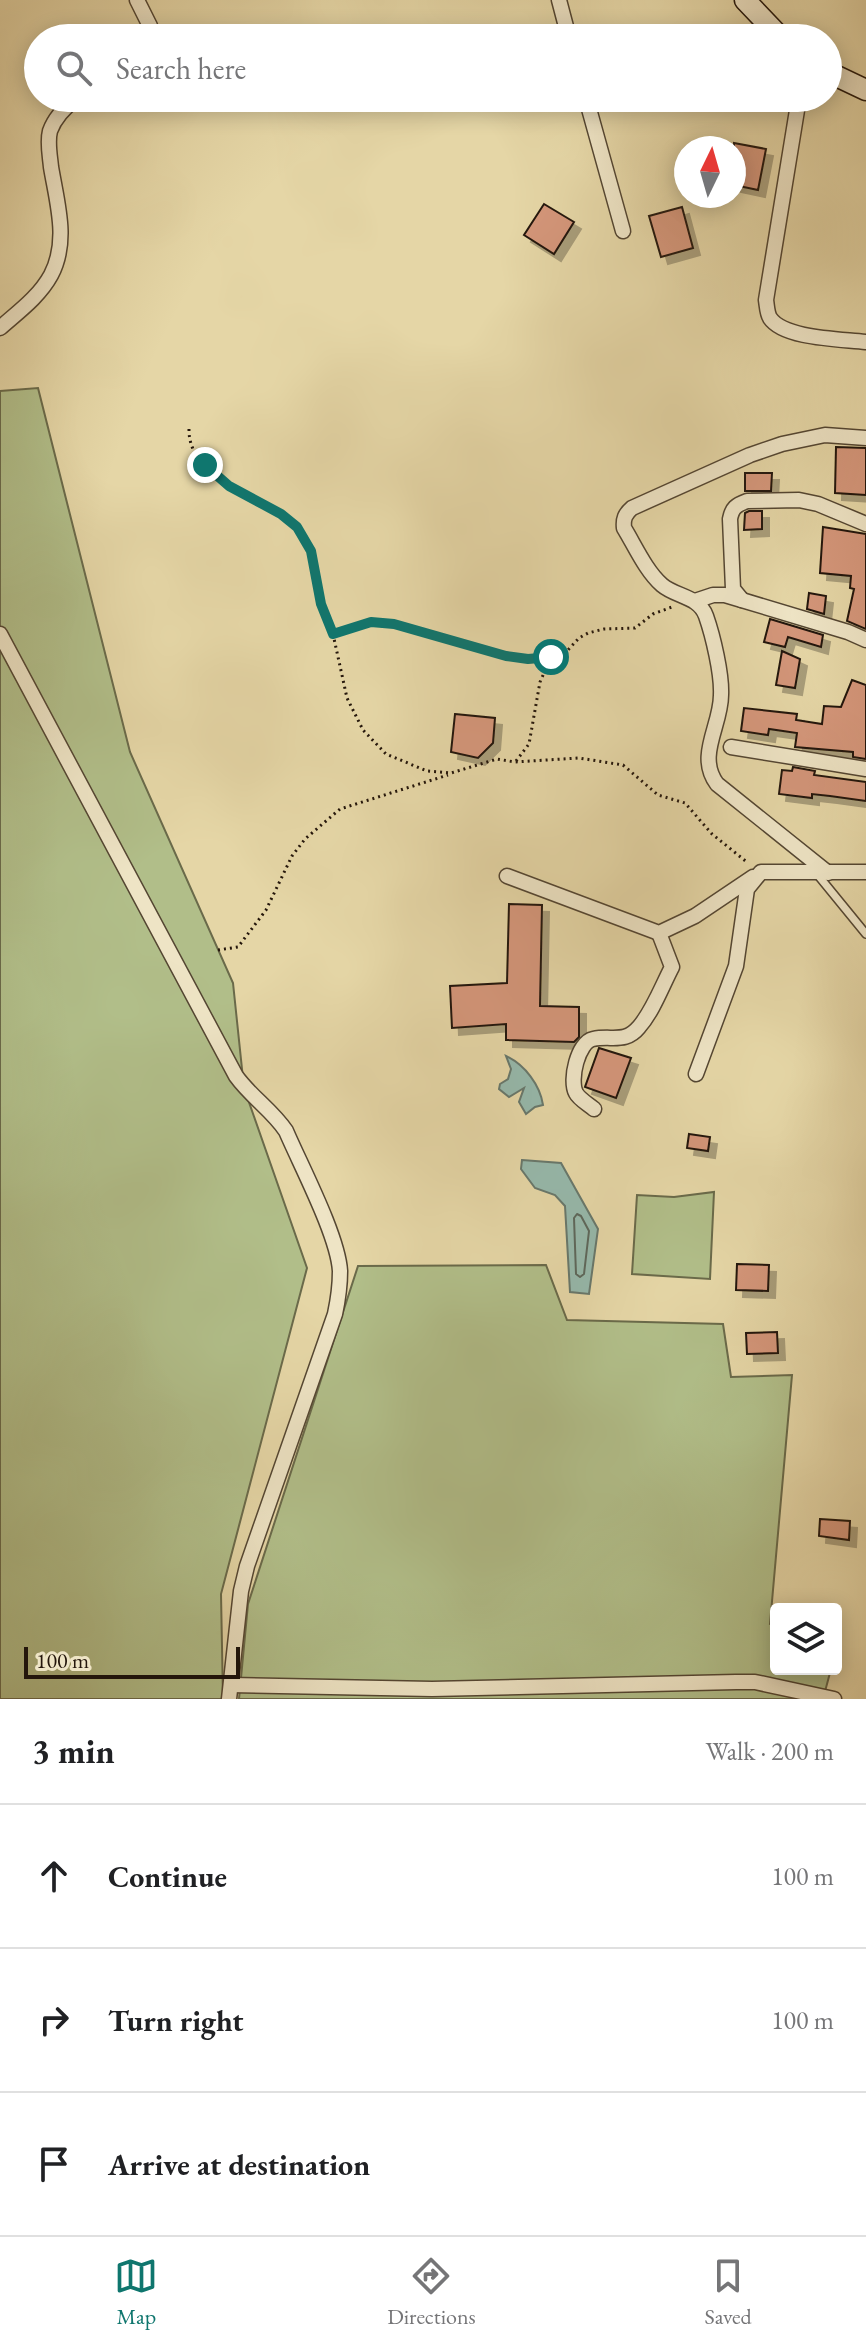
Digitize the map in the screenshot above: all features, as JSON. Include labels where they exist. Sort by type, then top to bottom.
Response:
[{"type":"street","points":[[137,0],[149,24]]},
{"type":"street","points":[[559,0],[565,24]]},
{"type":"street","points":[[745,0],[768,24]]},
{"type":"street","points":[[842,79],[866,90]]},
{"type":"street","points":[[0,328],[39,293],[52,273],[59,251],[61,228],[49,134],[62,112]]},
{"type":"street","points":[[590,112],[623,231]]},
{"type":"street","points":[[797,112],[766,300],[768,316],[779,327],[793,332],[866,342]]},
{"type":"street","points":[[822,874],[709,774],[707,761],[719,710],[721,683],[706,615],[695,601],[658,581],[624,528],[626,514],[632,508],[750,455],[825,435],[866,438]]},
{"type":"street","points":[[742,600],[733,589],[730,519],[732,509],[738,504],[747,501],[799,500],[818,504],[866,524]]},
{"type":"street","points":[[695,601],[719,594],[866,640]]},
{"type":"street","points":[[0,634],[236,1076],[247,1092],[278,1119],[286,1131],[334,1245],[340,1268],[335,1314],[247,1566],[241,1591],[230,1692],[755,1682],[834,1699]]},
{"type":"street","points":[[731,747],[866,769]]},
{"type":"street","points":[[507,876],[659,933],[695,916],[761,872],[866,872]]},
{"type":"street","points":[[696,1074],[736,966],[747,889],[761,872]]},
{"type":"street","points":[[594,1109],[577,1095],[574,1087],[577,1057],[586,1042],[593,1039],[623,1039],[639,1027],[672,967],[659,933]]},
{"type":"lane","points":[[822,874],[866,934]]},
{"type":"path","points":[[189,429],[188,443],[205,465],[229,486],[281,514],[297,527],[311,551],[321,604],[333,634],[347,698],[363,730],[386,754],[408,766],[451,773]]},
{"type":"path","points":[[333,634],[371,622],[394,624],[506,656],[528,659],[551,657],[567,651],[588,633],[635,628],[653,614],[695,601]]},
{"type":"path","points":[[515,762],[529,744],[540,682],[551,657]]},
{"type":"path","points":[[218,950],[238,947],[266,910],[281,874],[298,847],[340,809],[497,759],[515,762],[579,758],[623,765],[658,795],[685,803],[712,834],[761,872]]},
{"type":"green space","points":[[38,388],[130,752],[233,983],[244,1088],[307,1268],[221,1594],[223,1699],[0,1699],[0,391]]},
{"type":"green space","points":[[714,1192],[710,1279],[632,1274],[637,1195],[674,1197]]},
{"type":"green space","points":[[546,1265],[567,1320],[723,1324],[731,1377],[792,1375],[770,1603],[770,1675],[829,1675],[823,1699],[239,1699],[248,1604],[358,1266]]},
{"type":"water","points":[[506,1056],[530,1076],[539,1090],[543,1105],[526,1114],[519,1102],[524,1088],[509,1097],[499,1089],[500,1084],[508,1079],[511,1069]]},
{"type":"water","points":[[522,1160],[561,1163],[598,1229],[589,1294],[570,1292],[565,1206],[555,1195],[535,1188],[521,1169]]},
{"type":"building","points":[[746,145],[766,149],[758,190],[746,188]]},
{"type":"building","points":[[544,204],[574,222],[554,254],[524,235]]},
{"type":"building","points":[[682,208],[693,248],[661,257],[649,216]]},
{"type":"building","points":[[836,447],[866,448],[866,495],[835,493]]},
{"type":"building","points":[[745,473],[772,473],[771,491],[745,491]]},
{"type":"building","points":[[762,511],[762,529],[744,530],[745,513]]},
{"type":"building","points":[[823,527],[866,534],[866,629],[847,621],[854,589],[850,588],[851,576],[820,573]]},
{"type":"building","points":[[809,593],[826,596],[824,614],[807,609]]},
{"type":"building","points":[[770,619],[823,635],[821,647],[788,637],[785,647],[764,642]]},
{"type":"building","points":[[782,651],[800,659],[795,688],[776,685]]},
{"type":"building","points":[[852,680],[866,685],[866,759],[853,757],[853,752],[795,747],[797,733],[769,729],[768,735],[741,731],[744,708],[797,714],[796,720],[822,724],[824,706],[841,707]]},
{"type":"building","points":[[455,714],[495,718],[493,743],[478,758],[451,752]]},
{"type":"building","points":[[793,767],[815,771],[814,775],[866,782],[866,801],[812,794],[812,798],[779,794],[782,770],[792,771]]},
{"type":"building","points":[[509,904],[542,905],[540,1006],[579,1007],[579,1037],[574,1042],[506,1040],[506,1024],[452,1028],[450,986],[507,983]]},
{"type":"building","points":[[599,1048],[631,1058],[616,1098],[585,1087]]},
{"type":"building","points":[[689,1134],[710,1137],[708,1151],[687,1148]]},
{"type":"building","points":[[737,1264],[769,1265],[768,1291],[736,1290]]},
{"type":"building","points":[[777,1332],[778,1353],[747,1354],[746,1333]]},
{"type":"building","points":[[820,1519],[850,1521],[849,1540],[819,1536]]},
{"type":"route","points":[[205,465],[229,486],[281,514],[297,527],[311,551],[321,604],[333,634],[371,622],[394,624],[506,656],[528,659],[551,657]]}]
